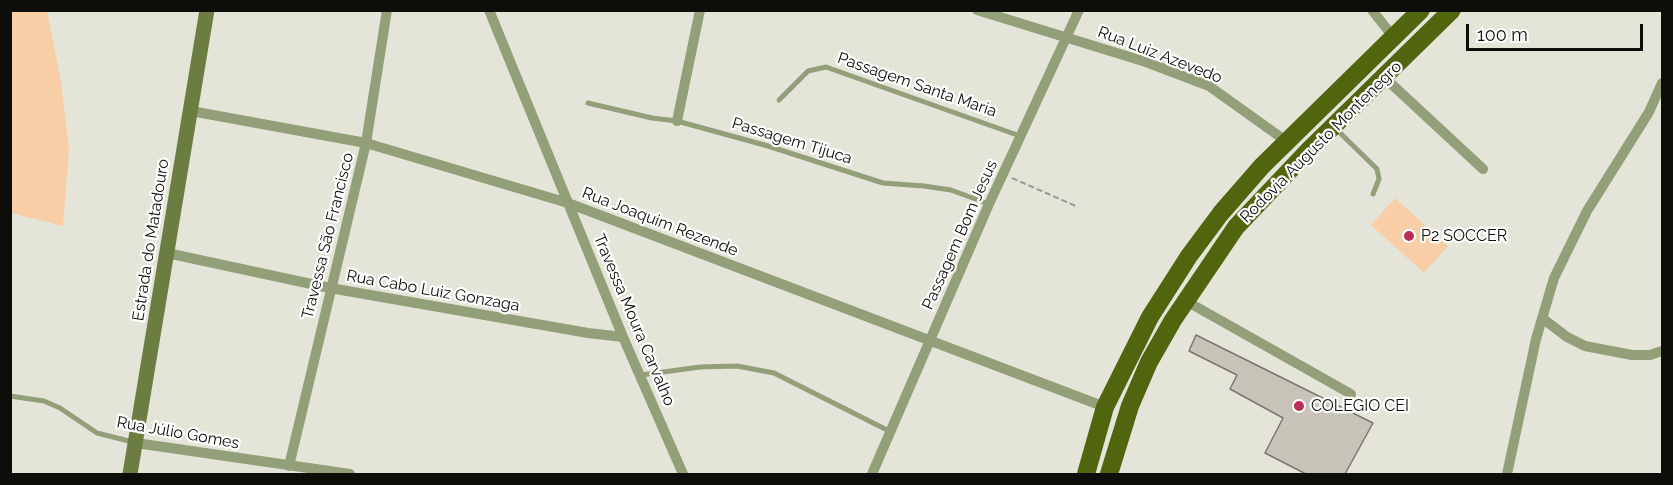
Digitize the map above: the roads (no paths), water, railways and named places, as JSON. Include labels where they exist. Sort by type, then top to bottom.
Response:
[{"type":"main road","name":"Estrada do Matadouro","points":[[130,474],[207,10]]},
{"type":"main road","name":"Rodovia Augusto Montenegro","points":[[1088,468],[1105,407],[1155,308],[1189,256],[1221,213],[1286,141],[1394,39],[1420,10]]},
{"type":"main road","name":"Rodovia Augusto Montenegro","points":[[1110,471],[1130,406],[1149,363],[1186,301],[1236,227],[1452,10]]},
{"type":"main road","points":[[1221,213],[1236,227]]},
{"type":"main road","points":[[1088,468],[1110,471]]},
{"type":"street","name":"Travessa São Francisco","points":[[289,466],[366,143],[387,10]]},
{"type":"street","name":"Travessa Moura Carvalho","points":[[489,10],[623,337],[683,474]]},
{"type":"street","points":[[677,121],[700,10]]},
{"type":"street","name":"Rua Luiz Azevedo","points":[[977,10],[1146,62],[1209,86],[1286,141]]},
{"type":"street","name":"Passagem Bom Jesus","points":[[872,474],[989,204],[1079,10]]},
{"type":"street","points":[[1372,10],[1394,39]]},
{"type":"street","points":[[1384,78],[1483,169]]},
{"type":"street","points":[[1507,474],[1536,339],[1554,278],[1587,211],[1649,111],[1662,83]]},
{"type":"street","name":"Rua Joaquim Rezende","points":[[191,111],[366,143],[568,203],[1105,407]]},
{"type":"street","name":"Rua Cabo Luiz Gonzaga","points":[[168,253],[330,288],[588,333],[623,337]]},
{"type":"street","points":[[1186,301],[1351,394]]},
{"type":"street","points":[[1542,318],[1567,337],[1585,345],[1632,355],[1650,355],[1662,351]]},
{"type":"street","name":"Rua Júlio Gomes","points":[[136,443],[350,474]]},
{"type":"lane","name":"Passagem Santa Maria","points":[[779,100],[808,71],[826,67],[1020,136]]},
{"type":"lane","name":"Passagem Tijuca","points":[[588,103],[652,118],[677,121],[768,146],[883,183],[951,190],[989,204]]},
{"type":"lane","points":[[1333,127],[1377,169],[1379,179],[1373,194]]},
{"type":"lane","points":[[641,375],[700,367],[737,366],[774,373],[891,432]]},
{"type":"lane","name":"Rua Júlio Gomes","points":[[10,396],[44,401],[60,408],[97,433],[136,443]]},
{"type":"place","name":"P2 SOCCER","points":[[1409,236]]},
{"type":"place","name":"COLEGIO CEI","points":[[1299,406]]}]
